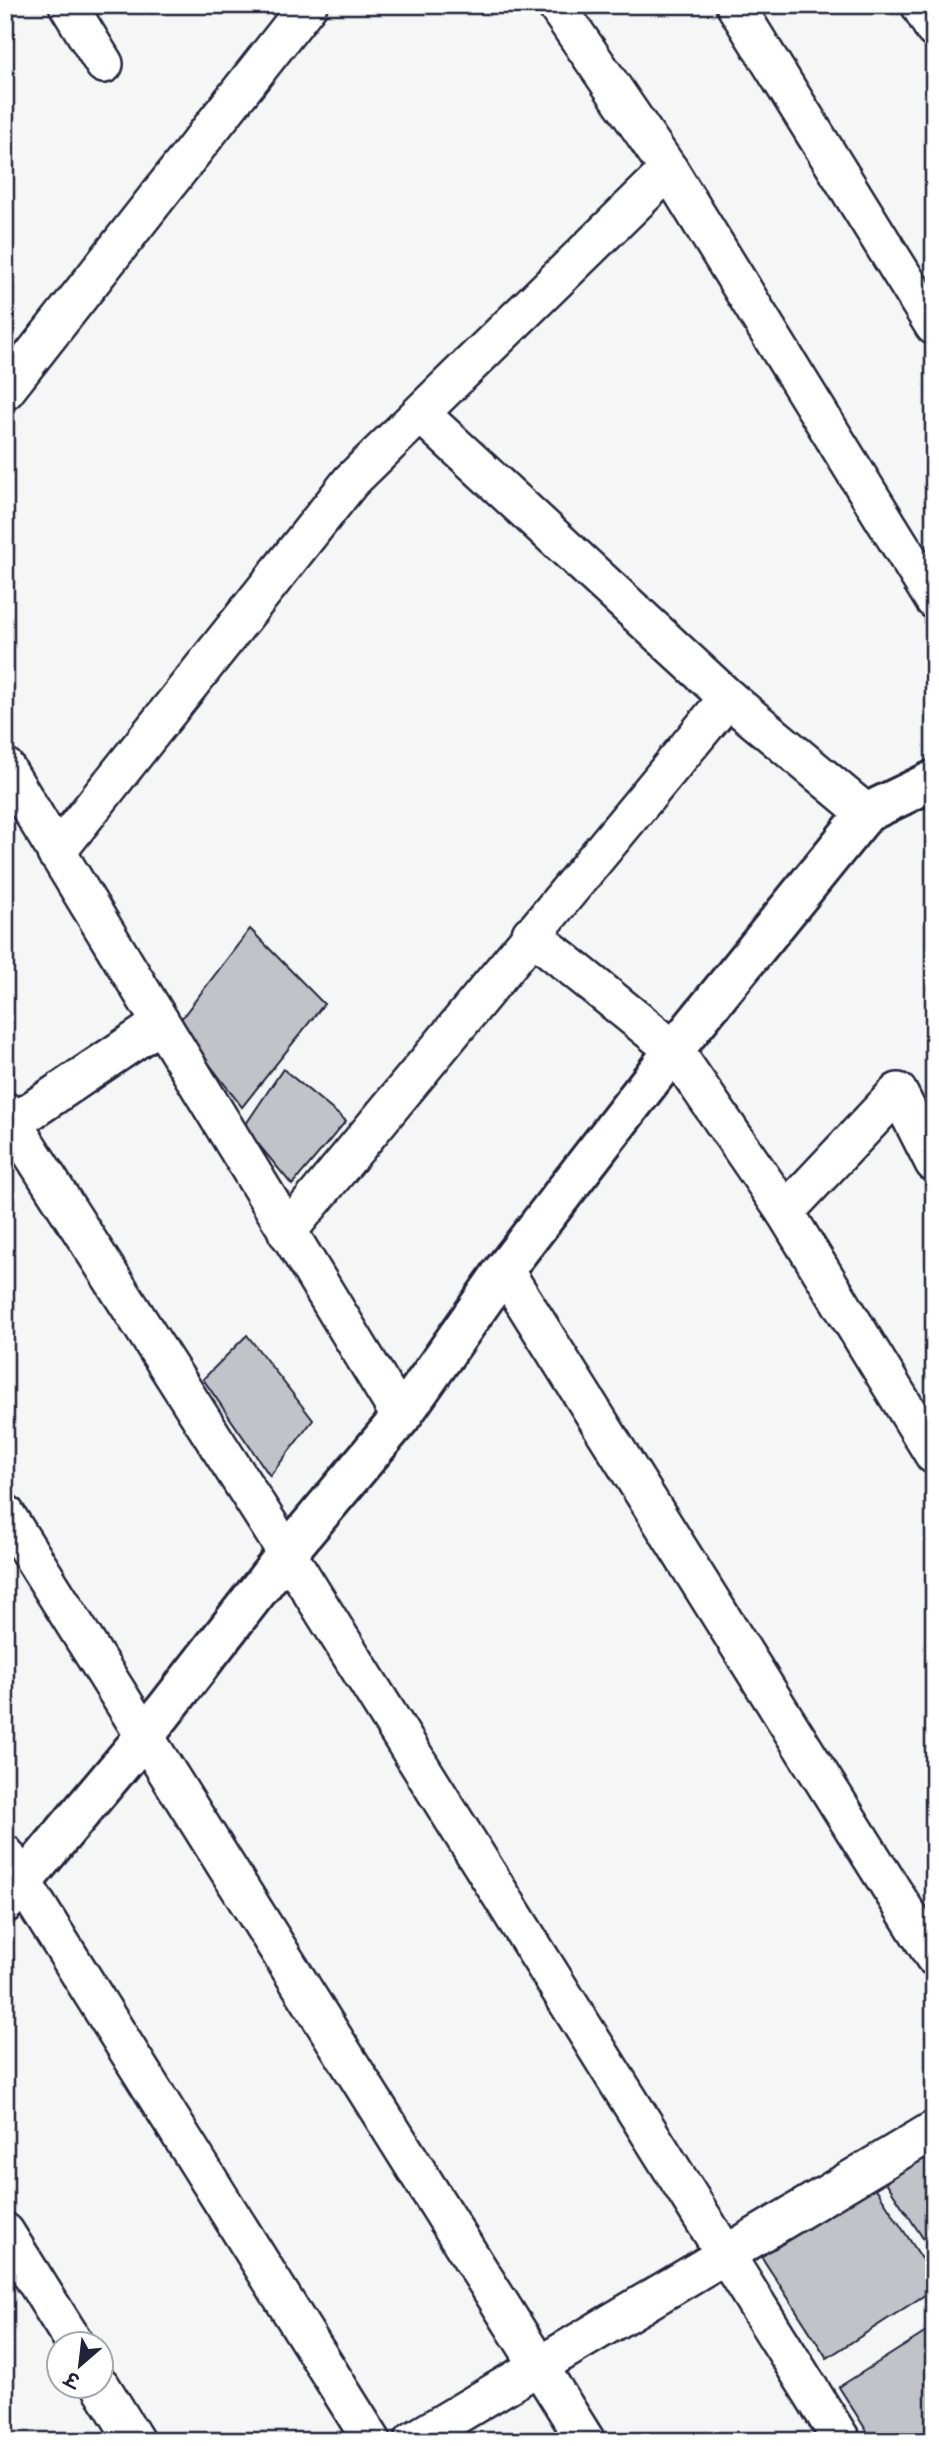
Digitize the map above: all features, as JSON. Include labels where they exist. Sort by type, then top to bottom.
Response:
[{"type":"street","points":[[68,5],[104,64]]},
{"type":"street","points":[[5,391],[307,5]]},
{"type":"street","points":[[556,5],[669,170],[934,600]]},
{"type":"street","points":[[735,5],[934,326]]},
{"type":"street","points":[[56,853],[351,481],[422,415],[669,170]]},
{"type":"street","points":[[422,415],[728,698],[866,813]]},
{"type":"street","points":[[288,1232],[728,698]]},
{"type":"street","points":[[5,767],[401,1417]]},
{"type":"street","points":[[372,2441],[11,1880],[144,1737],[287,1553],[401,1417],[503,1270],[674,1050],[866,813],[934,780]]},
{"type":"street","points":[[531,934],[674,1050],[785,1212],[934,1455]]},
{"type":"street","points":[[160,1024],[9,1117],[287,1553],[842,2441]]},
{"type":"street","points":[[785,1212],[898,1092],[934,1163]]},
{"type":"street","points":[[503,1270],[934,1957]]},
{"type":"street","points":[[5,1513],[586,2441]]},
{"type":"street","points":[[413,2441],[934,2130]]},
{"type":"street","points":[[5,2232],[66,2330]]},
{"type":"street","points":[[110,2400],[135,2441]]},
{"type":"building","points":[[250,929],[324,1004],[242,1107],[178,1023]]},
{"type":"building","points":[[283,1069],[346,1121],[292,1185],[244,1127]]},
{"type":"building","points":[[247,1335],[313,1420],[270,1476],[203,1379]]},
{"type":"building","points":[[934,2152],[934,2255],[886,2182]]},
{"type":"building","points":[[871,2181],[934,2277],[934,2289],[827,2358],[759,2253]]},
{"type":"building","points":[[934,2327],[934,2441],[873,2441],[839,2387]]}]
